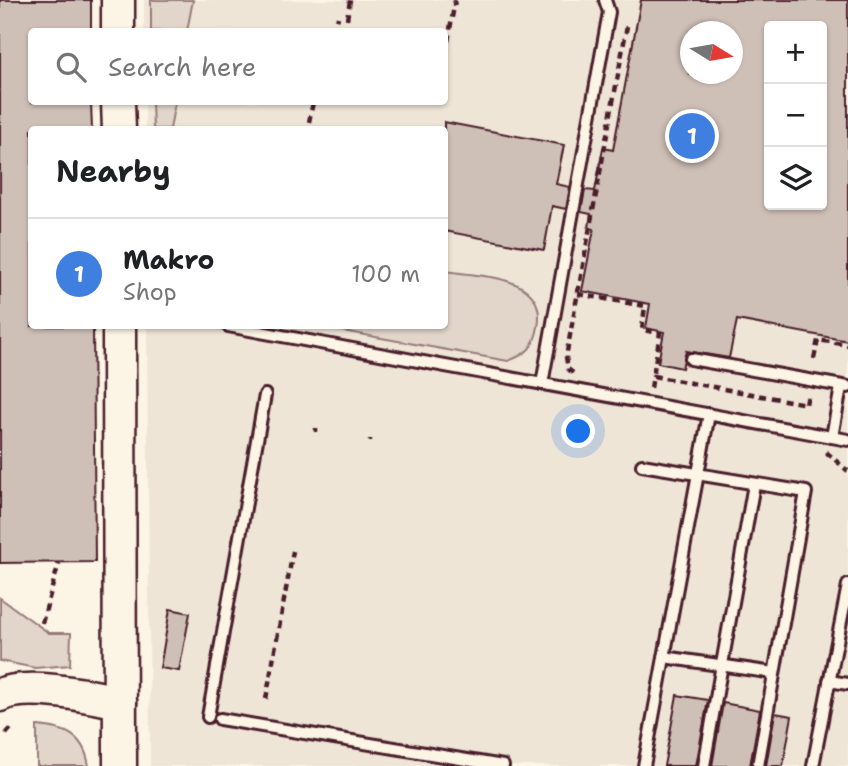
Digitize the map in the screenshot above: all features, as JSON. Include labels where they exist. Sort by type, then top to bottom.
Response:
[{"type":"street","points":[[118,0],[118,28]]},
{"type":"street","points":[[118,105],[119,126]]},
{"type":"street","points":[[119,329],[120,766]]},
{"type":"street","points":[[4,689],[75,694],[120,702]]},
{"type":"lane","points":[[542,384],[609,12],[606,0]]},
{"type":"lane","points":[[244,329],[848,440]]},
{"type":"lane","points":[[691,359],[844,387],[832,437]]},
{"type":"lane","points":[[208,717],[265,395]]},
{"type":"lane","points":[[644,766],[709,414]]},
{"type":"lane","points":[[642,465],[806,492],[758,766]]},
{"type":"lane","points":[[704,766],[754,484]]},
{"type":"lane","points":[[813,766],[848,585]]},
{"type":"lane","points":[[664,657],[774,673]]},
{"type":"lane","points":[[829,681],[848,684]]},
{"type":"lane","points":[[220,719],[503,766]]},
{"type":"path","points":[[347,19],[350,0]]},
{"type":"path","points":[[448,41],[455,0]]},
{"type":"path","points":[[336,28],[338,17]]},
{"type":"path","points":[[574,374],[568,369],[566,358],[627,26]]},
{"type":"path","points":[[309,122],[312,105]]},
{"type":"path","points":[[578,294],[645,306],[642,330],[660,333],[647,403]]},
{"type":"path","points":[[814,359],[818,340],[848,345]]},
{"type":"path","points":[[653,376],[806,404],[808,391]]},
{"type":"path","points":[[266,699],[293,551]]},
{"type":"path","points":[[42,624],[59,563]]},
{"type":"path","points":[[6,734],[13,725]]},
{"type":"shaded area","points":[[144,0],[848,0],[848,766],[150,766],[147,329],[448,329],[448,126],[145,126],[145,105],[448,105],[448,28],[144,28]]},
{"type":"shaded area","points":[[151,0],[193,0],[188,28],[151,28]]},
{"type":"shaded area","points":[[152,105],[174,105],[171,126],[153,126]]},
{"type":"shaded area","points":[[448,271],[493,277],[522,288],[533,297],[538,310],[538,327],[529,349],[508,361],[332,329],[448,329]]},
{"type":"shaded area","points":[[0,598],[49,633],[71,633],[70,665],[35,668],[0,661]]},
{"type":"shaded area","points":[[37,726],[65,731],[72,735],[83,747],[89,766],[37,766]]},
{"type":"building","points":[[0,0],[91,0],[91,28],[28,28],[28,105],[91,105],[92,126],[28,126],[28,329],[93,329],[95,562],[0,563]]},
{"type":"building","points":[[641,0],[848,0],[848,341],[737,320],[729,358],[686,351],[682,368],[658,363],[664,332],[646,328],[650,304],[582,291],[594,229],[589,228],[591,214],[581,212],[585,190],[595,191],[603,148],[613,150]]},
{"type":"building","points":[[444,122],[564,145],[556,184],[570,187],[566,209],[552,206],[544,250],[448,232],[448,126],[444,126]]},
{"type":"building","points":[[170,609],[190,613],[179,671],[160,668]]},
{"type":"building","points":[[677,695],[708,700],[696,766],[664,766]]},
{"type":"building","points":[[723,703],[760,710],[750,766],[712,766]]},
{"type":"building","points":[[775,713],[792,716],[783,766],[766,766]]},
{"type":"place","name":"Makro","points":[[692,136]]}]
